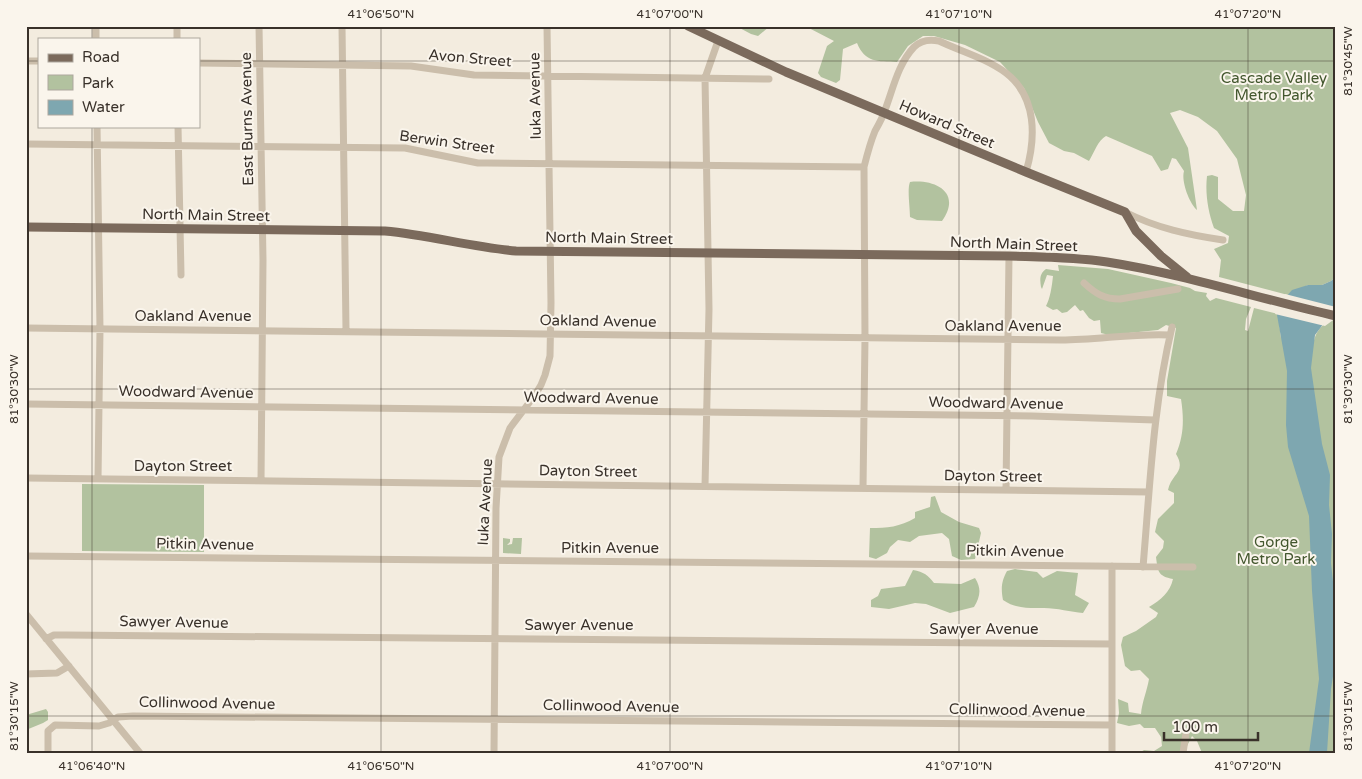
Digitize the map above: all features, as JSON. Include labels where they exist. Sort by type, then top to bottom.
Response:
[{"type":"main road","name":"Howard Street","points":[[688,26],[786,72],[1125,212]]},
{"type":"main road","points":[[1125,212],[1136,231],[1154,250],[1191,280]]},
{"type":"main road","name":"North Main Street","points":[[26,227],[399,232],[501,249],[551,251],[1059,258],[1106,262],[1191,280],[1336,316]]},
{"type":"street","name":"East Burns Avenue","points":[[259,26],[262,146],[261,481]]},
{"type":"street","points":[[342,26],[346,330]]},
{"type":"street","name":"Iuka Avenue","points":[[494,753],[497,484],[499,457],[510,428],[535,395],[545,375],[550,356],[551,251],[547,26]]},
{"type":"street","points":[[863,488],[865,415],[864,167],[869,146],[896,78],[906,59],[919,43],[931,40],[964,52],[1006,73],[1017,84],[1026,99],[1031,114],[1033,143],[1026,172]]},
{"type":"street","points":[[705,486],[708,413],[708,253],[705,78],[718,41]]},
{"type":"street","name":"Avon Street","points":[[200,63],[411,66],[474,75],[769,79]]},
{"type":"street","points":[[97,128],[100,329],[98,479]]},
{"type":"street","points":[[178,128],[181,228],[180,275]]},
{"type":"street","name":"Berwin Street","points":[[26,144],[415,149],[478,163],[864,167]]},
{"type":"street","name":"Howard Street","points":[[1125,212],[1156,226],[1223,240]]},
{"type":"street","points":[[1006,490],[1008,256]]},
{"type":"street","points":[[1084,283],[1101,296],[1111,299],[1178,289]]},
{"type":"street","points":[[1143,566],[1155,420],[1160,382],[1172,327]]},
{"type":"street","name":"Oakland Avenue","points":[[26,328],[346,330],[1008,340],[1081,340],[1148,334],[1170,335]]},
{"type":"street","name":"Woodward Avenue","points":[[26,404],[1007,416],[1155,420]]},
{"type":"street","name":"Dayton Street","points":[[26,478],[1149,492]]},
{"type":"street","name":"Pitkin Avenue","points":[[26,556],[1194,567]]},
{"type":"street","points":[[1112,566],[1112,753]]},
{"type":"street","points":[[26,614],[140,753]]},
{"type":"street","name":"Sawyer Avenue","points":[[46,639],[54,635],[66,634],[1112,644]]},
{"type":"street","points":[[26,674],[58,673],[69,666]]},
{"type":"street","name":"Collinwood Avenue","points":[[48,753],[48,731],[56,725],[99,726],[122,716],[1111,725]]},
{"type":"street","points":[[1183,753],[1186,733]]},
{"type":"green space","points":[[736,26],[770,26],[758,36]]},
{"type":"green space","name":"Cascade Valley Metro Park","points":[[805,26],[1336,26],[1336,277],[1322,285],[1308,285],[1288,295],[1219,277],[1221,260],[1214,249],[1228,243],[1229,236],[1214,228],[1210,216],[1206,189],[1207,176],[1218,177],[1218,199],[1233,211],[1244,211],[1246,195],[1237,159],[1217,131],[1198,117],[1180,110],[1170,113],[1188,148],[1197,210],[1185,186],[1184,171],[1176,159],[1172,158],[1168,169],[1161,171],[1152,156],[1106,136],[1098,144],[1089,161],[1049,143],[1024,88],[1000,62],[965,45],[934,36],[923,36],[908,46],[897,62],[878,61],[868,58],[860,50],[857,43],[843,49],[840,80],[836,83],[821,77],[818,73],[827,46],[834,41]]},
{"type":"green space","points":[[910,182],[929,183],[943,190],[948,196],[949,203],[942,221],[917,220],[910,217]]},
{"type":"green space","name":"Gorge Metro Park","points":[[1058,265],[1108,269],[1207,293],[1206,296],[1210,301],[1216,298],[1251,307],[1246,319],[1245,330],[1248,331],[1254,308],[1278,314],[1281,338],[1313,345],[1316,335],[1321,328],[1336,316],[1336,753],[1202,753],[1197,741],[1192,736],[1186,748],[1179,753],[1139,753],[1144,750],[1154,751],[1162,746],[1161,737],[1155,728],[1144,728],[1140,724],[1129,726],[1117,723],[1119,713],[1118,699],[1128,703],[1129,712],[1141,714],[1149,679],[1140,670],[1131,671],[1125,666],[1121,645],[1123,637],[1136,631],[1156,617],[1158,613],[1149,607],[1157,602],[1170,588],[1173,579],[1162,575],[1158,570],[1156,557],[1163,548],[1164,541],[1155,532],[1158,519],[1174,503],[1174,493],[1168,490],[1180,465],[1176,454],[1183,427],[1181,399],[1167,396],[1167,381],[1176,328],[1166,325],[1158,330],[1109,335],[1101,333],[1100,320],[1094,321],[1089,318],[1083,310],[1080,311],[1075,305],[1067,312],[1062,313],[1057,309],[1053,310],[1046,306],[1050,296],[1053,276],[1047,275],[1042,289],[1040,277],[1046,269],[1059,271]]},
{"type":"green space","points":[[82,484],[204,485],[204,552],[82,551]]},
{"type":"green space","points":[[935,496],[941,512],[959,522],[979,528],[981,533],[975,559],[961,560],[952,556],[949,539],[942,533],[919,536],[910,542],[898,540],[890,547],[887,553],[876,559],[869,557],[870,528],[882,528],[909,521],[915,518],[915,512],[930,507],[931,497]]},
{"type":"green space","points":[[503,538],[510,539],[507,545],[512,544],[513,538],[522,538],[521,554],[503,553]]},
{"type":"green space","points":[[1015,569],[1037,572],[1043,578],[1057,571],[1078,573],[1075,595],[1089,603],[1083,613],[1049,608],[1023,607],[1008,603],[1003,600],[1003,582],[1007,571]]},
{"type":"green space","points":[[913,570],[925,574],[934,583],[961,584],[975,578],[979,586],[978,600],[974,607],[950,613],[926,604],[915,603],[889,609],[871,607],[871,600],[878,596],[881,589],[905,586]]},
{"type":"green space","points":[[46,709],[48,720],[26,730],[26,715]]},
{"type":"water","points":[[1336,277],[1336,316],[1324,323],[1315,335],[1311,368],[1322,444],[1330,475],[1329,505],[1332,534],[1331,563],[1336,610],[1336,657],[1331,689],[1327,753],[1309,753],[1319,679],[1312,591],[1309,516],[1288,447],[1286,425],[1287,371],[1277,315],[1284,299],[1292,290],[1308,285],[1322,285]]},
{"type":"pier","points":[[1285,294],[1336,307],[1336,318],[1325,326],[1275,314]]}]
